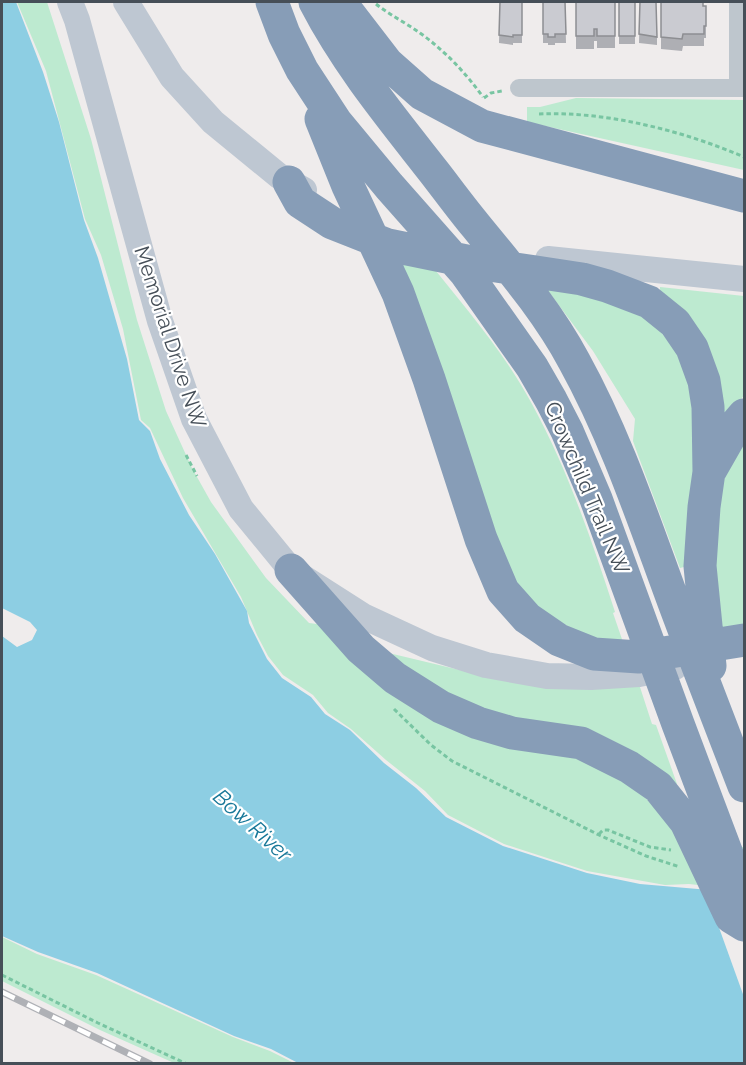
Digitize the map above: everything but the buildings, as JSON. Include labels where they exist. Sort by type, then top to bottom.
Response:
[{"type":"highway","name":"Crowchild Trail NW","points":[[272,2],[284,34],[302,70],[336,122],[465,272],[532,367],[567,431],[596,500],[678,724],[701,822],[744,899]]},
{"type":"highway","name":"Crowchild Trail NW","points":[[315,2],[360,76],[508,264],[550,322],[574,361],[602,418],[640,507],[688,599],[714,708],[744,786]]},
{"type":"highway","points":[[340,2],[387,63],[422,94],[482,126],[744,196]]},
{"type":"highway","points":[[302,70],[348,186],[398,293],[429,379],[481,539],[503,591],[527,618],[559,640],[594,654],[639,657],[744,640]]},
{"type":"highway","points":[[298,192],[332,223],[388,245],[476,263],[583,271],[607,286],[649,302],[675,323],[692,348],[704,381],[708,407],[709,472],[700,566],[688,599]]},
{"type":"highway","points":[[709,472],[744,415]]},
{"type":"highway","points":[[291,570],[361,649],[395,678],[441,706],[478,723],[512,733],[582,743],[629,767],[658,788],[701,822],[731,917],[744,925]]},
{"type":"main road","name":"Memorial Drive NW","points":[[70,2],[160,321],[194,419],[241,509],[291,570],[363,616],[432,648],[496,667],[547,676],[591,677],[639,674],[744,652]]},
{"type":"main road","points":[[126,2],[172,77],[213,122],[298,192]]},
{"type":"main road","points":[[583,271],[744,279]]},
{"type":"street","points":[[519,88],[741,88],[738,2]]},
{"type":"path","points":[[430,745],[472,772],[599,835],[646,856],[683,868]]},
{"type":"path","points":[[2,975],[187,1064]]},
{"type":"green space","points":[[17,2],[47,2],[91,139],[137,320],[166,411],[192,468],[211,502],[266,578],[309,623],[325,625],[334,634],[563,751],[626,776],[689,846],[744,847],[744,890],[689,884],[665,885],[587,871],[504,844],[448,815],[425,791],[351,729],[328,713],[313,695],[283,675],[268,656],[241,597],[183,498],[150,428],[141,420],[123,329],[101,255],[85,219],[46,71]]},
{"type":"green space","points":[[576,98],[744,100],[744,170],[527,122],[527,107],[540,107]]},
{"type":"green space","points":[[388,255],[427,260],[483,330],[521,385],[557,454],[578,506],[615,612],[613,613],[625,648],[610,648],[521,602]]},
{"type":"green space","points":[[543,284],[638,306],[681,355],[696,416],[688,566],[680,568],[638,455],[633,441],[635,419],[593,351]]},
{"type":"green space","points":[[660,287],[744,296],[744,395],[723,427],[660,299]]},
{"type":"green space","points":[[744,432],[744,632],[723,636],[710,543],[727,466]]},
{"type":"green space","points":[[372,649],[464,671],[639,684],[652,724],[656,725],[677,784],[670,789],[462,703]]},
{"type":"green space","points":[[2,937],[37,954],[96,975],[294,1063],[174,1063],[100,1030],[2,981]]},
{"type":"water","name":"Bow River","points":[[2,2],[16,2],[43,72],[59,122],[84,220],[98,258],[127,359],[139,420],[150,431],[160,459],[189,515],[215,554],[247,611],[249,623],[267,659],[282,678],[311,697],[325,714],[350,730],[446,817],[503,846],[587,873],[640,884],[744,893],[744,1063],[298,1063],[97,973],[38,952],[2,936],[2,636],[17,647],[32,640],[37,630],[30,622],[2,608]]},
{"type":"pier","points":[[704,886],[744,890],[744,997]]},
{"type":"railway","points":[[2,992],[150,1064]]}]
